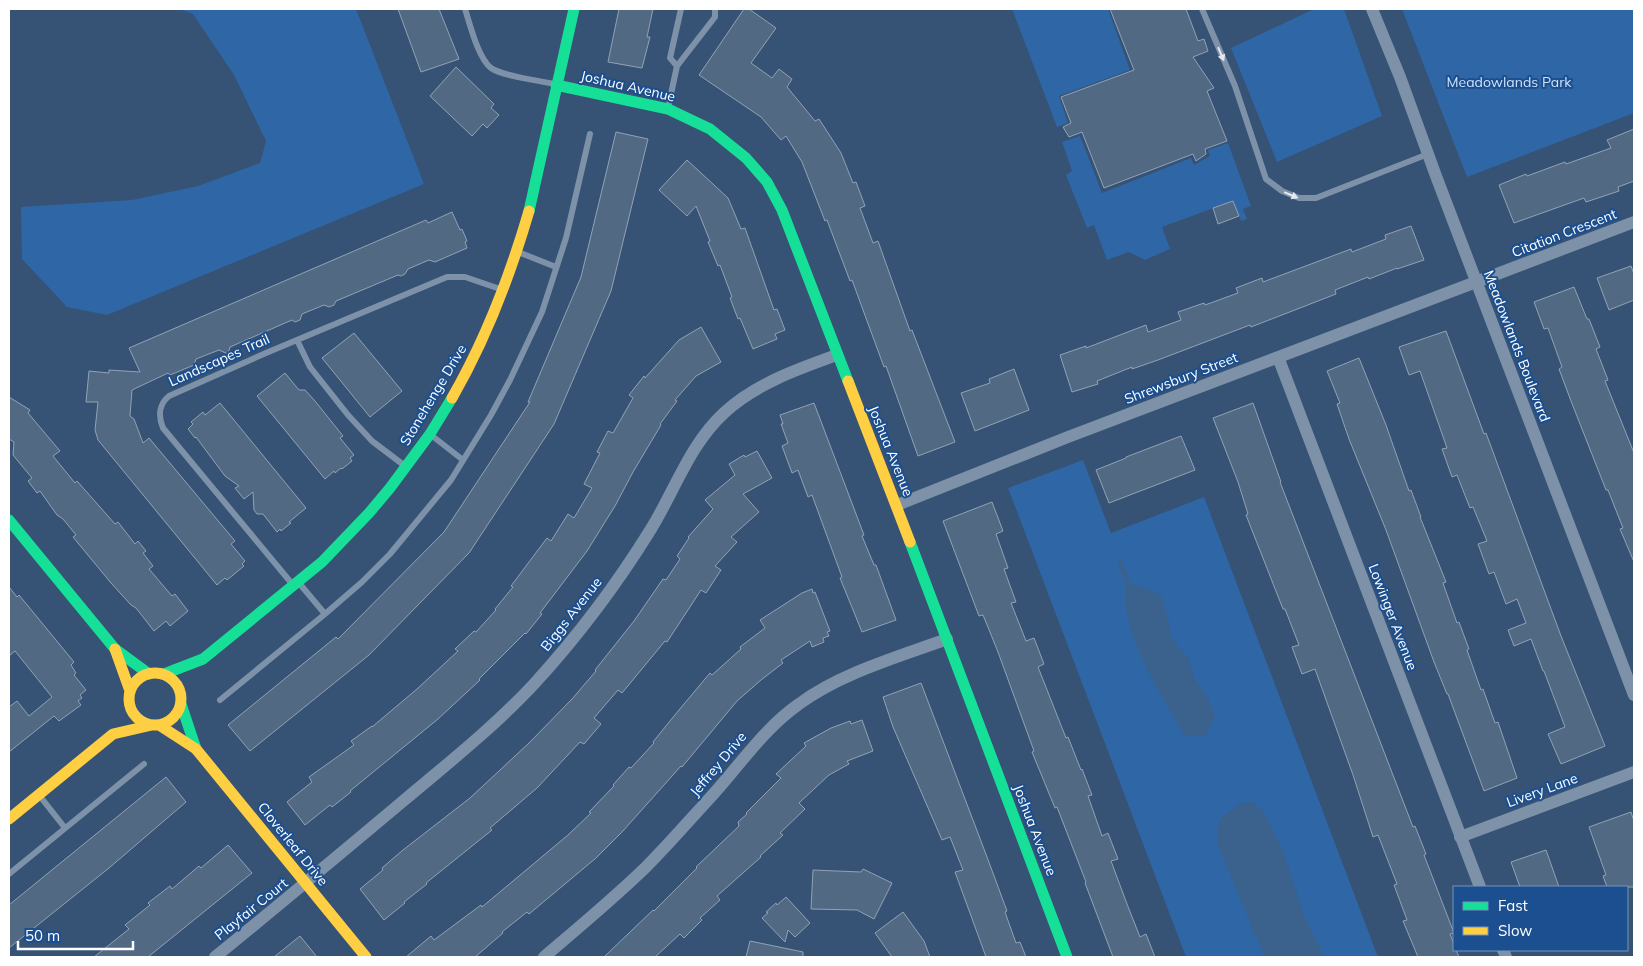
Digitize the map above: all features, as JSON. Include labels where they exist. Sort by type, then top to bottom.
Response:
[{"type":"street","name":"Stonehenge Drive","points":[[181,700],[203,660],[322,562],[374,507],[430,434],[470,367],[504,290],[517,252],[531,202],[574,9]]},
{"type":"street","name":"Meadowlands Boulevard","points":[[1372,9],[1400,77],[1634,695]]},
{"type":"street","name":"Joshua Avenue","points":[[556,85],[668,109],[706,126],[732,144],[768,184],[791,232],[837,355],[897,505],[1067,957]]},
{"type":"street","name":"Citation Crescent","points":[[1477,282],[1634,222]]},
{"type":"street","name":"Shrewsbury Street","points":[[897,505],[1068,437],[1477,282]]},
{"type":"street","name":"Biggs Avenue","points":[[306,883],[475,741],[533,685],[594,614],[652,528],[698,444],[725,412],[749,394],[786,374],[837,355]]},
{"type":"street","name":"Lowinger Avenue","points":[[1278,357],[1480,886]]},
{"type":"street","points":[[9,520],[115,649],[149,674]]},
{"type":"street","name":"Jeffrey Drive","points":[[544,957],[651,862],[713,795],[754,744],[782,716],[800,703],[842,679],[948,639]]},
{"type":"street","points":[[115,649],[130,696],[130,707],[139,719],[156,725]]},
{"type":"street","name":"Stonehenge Drive","points":[[164,674],[203,660]]},
{"type":"street","points":[[9,819],[113,734],[156,725],[173,718],[181,700],[176,682],[164,674],[149,674],[141,677],[134,683],[113,734]]},
{"type":"street","name":"Cloverleaf Drive","points":[[181,700],[196,749]]},
{"type":"street","name":"Cloverleaf Drive","points":[[156,725],[196,749],[366,957]]},
{"type":"street","name":"Livery Lane","points":[[1460,836],[1634,772]]},
{"type":"street","name":"Playfair Court","points":[[215,957],[306,883]]},
{"type":"lane","points":[[465,9],[482,55],[490,68],[556,85]]},
{"type":"lane","points":[[677,66],[670,58],[681,9]]},
{"type":"lane","points":[[668,109],[677,66],[714,17],[716,9]]},
{"type":"lane","points":[[1202,9],[1235,86],[1266,179],[1282,191],[1300,198],[1316,198],[1428,154]]},
{"type":"lane","points":[[220,700],[362,582],[390,554],[445,488],[464,460],[510,380],[542,312],[566,238],[590,134]]},
{"type":"lane","points":[[517,252],[556,266]]},
{"type":"lane","name":"Landscapes Trail","points":[[325,614],[296,584],[163,428],[160,416],[163,401],[169,396],[297,340],[447,277],[465,276],[504,290]]},
{"type":"lane","points":[[297,340],[310,367],[348,415],[372,441],[406,467]]},
{"type":"lane","points":[[430,434],[464,460]]},
{"type":"lane","points":[[9,874],[144,764]]},
{"type":"lane","points":[[38,794],[64,828]]},
{"type":"green space","points":[[179,9],[356,9],[424,184],[107,315],[67,307],[22,259],[21,207],[132,200],[198,186],[260,163],[266,141],[234,75],[193,14]]},
{"type":"green space","points":[[1012,9],[1108,9],[1130,70],[1059,96],[1068,123],[1057,127]]},
{"type":"green space","points":[[1314,9],[1344,9],[1382,116],[1277,162],[1231,48]]},
{"type":"green space","name":"Meadowlands Park","points":[[1402,9],[1634,9],[1634,113],[1467,177]]},
{"type":"green space","points":[[1080,136],[1102,193],[1191,158],[1194,165],[1210,156],[1208,150],[1228,143],[1251,206],[1243,209],[1247,219],[1241,221],[1233,201],[1162,227],[1170,249],[1145,260],[1129,252],[1107,260],[1094,225],[1087,228],[1066,175],[1072,171],[1062,142]]},
{"type":"green space","points":[[1083,460],[1111,533],[1204,497],[1378,957],[1186,957],[1008,488]]},
{"type":"shaded area","points":[[1127,582],[1161,595],[1168,617],[1171,638],[1189,659],[1194,678],[1208,698],[1215,714],[1209,731],[1204,736],[1184,735],[1144,661],[1135,641],[1129,620],[1126,600]]},
{"type":"shaded area","points":[[1252,802],[1264,812],[1283,850],[1305,918],[1323,957],[1265,957],[1256,935],[1251,934],[1251,925],[1218,845],[1218,825],[1221,818],[1239,804]]},
{"type":"building","points":[[398,9],[439,9],[459,59],[421,72]]},
{"type":"building","points":[[619,9],[653,9],[647,37],[650,37],[642,68],[608,62]]},
{"type":"building","points":[[744,9],[749,9],[776,28],[751,63],[772,78],[779,69],[792,79],[787,87],[815,121],[819,119],[841,153],[853,183],[856,182],[865,206],[860,208],[873,243],[878,241],[910,331],[912,330],[955,442],[918,456],[886,366],[884,367],[852,280],[850,281],[802,162],[786,136],[781,140],[761,117],[699,75]]},
{"type":"building","points":[[1110,9],[1186,9],[1198,41],[1204,39],[1208,51],[1193,57],[1214,88],[1207,91],[1227,141],[1205,149],[1206,154],[1196,161],[1193,154],[1104,188],[1082,132],[1069,137],[1063,127],[1071,123],[1061,97],[1134,70]]},
{"type":"building","points":[[456,67],[494,104],[491,108],[499,115],[487,128],[483,124],[472,136],[430,96]]},
{"type":"building","points":[[1634,129],[1634,181],[1618,187],[1619,191],[1586,202],[1584,198],[1514,223],[1499,185],[1526,174],[1527,176],[1611,148],[1607,140]]},
{"type":"building","points":[[616,132],[648,139],[611,291],[554,424],[469,553],[369,655],[250,751],[228,725],[336,637],[338,639],[444,532],[530,402],[528,402],[581,277]]},
{"type":"building","points":[[687,160],[728,198],[741,229],[745,228],[774,310],[777,309],[785,330],[775,334],[777,339],[753,349],[740,318],[738,319],[730,298],[732,297],[720,265],[718,266],[708,242],[710,241],[696,206],[687,216],[659,190]]},
{"type":"building","points":[[1233,201],[1239,216],[1218,224],[1213,208]]},
{"type":"building","points":[[452,212],[467,241],[465,242],[467,248],[435,262],[429,260],[408,269],[401,276],[398,275],[336,301],[334,305],[329,307],[324,305],[302,314],[300,320],[295,322],[292,320],[230,347],[228,354],[219,350],[196,359],[194,365],[170,375],[168,373],[132,390],[130,416],[134,419],[143,443],[149,438],[235,541],[231,544],[245,561],[242,564],[244,566],[227,580],[225,578],[217,585],[98,440],[95,430],[98,402],[86,402],[89,371],[109,373],[109,370],[140,372],[129,348],[426,220],[428,223]]},
{"type":"building","points":[[1411,226],[1424,260],[1369,279],[1368,277],[1335,290],[1336,294],[1251,327],[1250,325],[1158,360],[1132,369],[1132,367],[1097,381],[1098,384],[1072,392],[1060,355],[1086,346],[1086,348],[1146,325],[1148,332],[1181,320],[1178,312],[1238,293],[1236,288],[1262,278],[1263,282],[1351,249],[1352,252],[1386,239],[1385,235]]},
{"type":"building","points":[[1631,266],[1634,274],[1634,300],[1609,310],[1597,278]]},
{"type":"building","points":[[1574,287],[1600,347],[1596,349],[1608,380],[1605,381],[1634,453],[1634,562],[1620,529],[1623,528],[1608,490],[1606,490],[1559,369],[1562,367],[1548,328],[1544,329],[1534,302]]},
{"type":"building","points":[[701,327],[721,362],[696,376],[675,400],[677,401],[660,424],[615,506],[587,551],[540,613],[542,614],[526,634],[438,719],[351,792],[332,807],[330,805],[305,825],[287,802],[312,782],[309,777],[354,745],[351,741],[372,727],[417,689],[458,651],[455,649],[474,631],[476,632],[496,610],[513,587],[511,586],[547,538],[551,541],[568,514],[574,518],[592,488],[584,484],[600,453],[597,452],[608,431],[613,433],[633,398],[629,395],[644,376],[645,378],[679,340]]},
{"type":"building","points":[[1446,331],[1561,636],[1605,746],[1561,764],[1548,734],[1565,727],[1544,671],[1531,639],[1514,646],[1508,630],[1526,623],[1517,599],[1506,604],[1494,572],[1489,574],[1478,544],[1487,541],[1473,507],[1470,508],[1457,475],[1452,477],[1442,449],[1447,448],[1420,371],[1409,375],[1399,347]]},
{"type":"building","points":[[354,333],[402,391],[370,417],[322,358]]},
{"type":"building","points":[[1359,358],[1386,425],[1409,491],[1411,490],[1446,582],[1443,583],[1457,623],[1459,622],[1469,649],[1467,650],[1481,690],[1483,689],[1495,723],[1498,722],[1517,778],[1484,791],[1386,530],[1349,439],[1337,404],[1340,403],[1327,371]]},
{"type":"building","points":[[1014,369],[1029,410],[975,431],[961,393],[990,383],[989,379]]},
{"type":"building","points":[[285,373],[299,390],[305,390],[315,401],[343,436],[340,438],[354,455],[350,458],[352,461],[335,473],[334,471],[325,479],[257,396]]},
{"type":"building","points":[[9,397],[30,410],[28,413],[60,451],[53,456],[75,483],[77,481],[115,524],[118,522],[135,544],[138,541],[146,551],[143,553],[153,566],[149,569],[172,596],[175,594],[188,611],[170,626],[166,621],[154,631],[73,537],[76,535],[63,519],[57,515],[40,491],[37,493],[28,481],[32,478],[13,455],[14,442],[9,439]]},
{"type":"building","points":[[220,403],[306,508],[281,531],[280,529],[277,532],[263,514],[257,514],[254,510],[253,492],[244,499],[235,488],[239,486],[225,476],[188,429],[193,424],[191,422],[203,412],[205,415]]},
{"type":"building","points":[[814,403],[864,535],[862,536],[874,565],[876,565],[896,620],[862,632],[840,578],[842,577],[812,495],[808,497],[798,470],[792,473],[782,446],[788,443],[781,424],[783,424],[780,415]]},
{"type":"building","points":[[1253,403],[1280,482],[1413,827],[1415,826],[1426,854],[1424,855],[1453,930],[1453,933],[1450,934],[1453,942],[1453,951],[1456,951],[1459,957],[1418,957],[1403,921],[1407,920],[1394,885],[1397,884],[1378,835],[1373,837],[1315,669],[1302,674],[1292,647],[1299,645],[1246,515],[1248,514],[1238,482],[1213,418]]},
{"type":"building","points":[[1181,436],[1195,470],[1109,503],[1096,470]]},
{"type":"building","points":[[757,451],[772,478],[743,494],[759,512],[731,537],[737,542],[715,566],[721,570],[706,593],[701,590],[667,642],[665,641],[622,693],[618,690],[594,718],[601,724],[584,744],[580,742],[537,788],[490,828],[492,830],[426,883],[384,920],[360,889],[403,850],[470,798],[529,743],[572,699],[634,621],[663,579],[666,580],[680,559],[677,556],[688,537],[713,509],[705,500],[735,475],[729,464],[744,455],[745,457]]},
{"type":"building","points":[[992,502],[1003,531],[996,534],[1008,568],[1004,569],[1016,602],[1011,603],[1026,641],[1034,638],[1044,664],[1038,667],[1066,738],[1068,737],[1092,795],[1088,796],[1102,836],[1108,833],[1118,859],[1111,861],[1127,904],[1140,937],[1146,934],[1155,957],[1113,957],[1057,807],[1055,808],[1032,752],[1034,751],[998,652],[983,615],[979,616],[943,521]]},
{"type":"building","points":[[9,587],[17,597],[19,595],[74,662],[71,665],[76,673],[74,675],[86,690],[80,695],[82,698],[78,701],[81,705],[59,721],[54,716],[9,752],[9,707],[17,701],[29,716],[52,697],[15,651],[9,656]]},
{"type":"building","points":[[812,589],[813,593],[815,592],[830,631],[827,632],[829,636],[823,638],[824,642],[812,647],[810,641],[781,660],[783,663],[737,701],[682,767],[596,858],[529,914],[527,912],[502,932],[475,957],[406,957],[431,936],[434,940],[481,905],[482,907],[568,835],[591,813],[589,812],[629,767],[631,768],[654,743],[710,673],[712,675],[741,649],[740,647],[765,628],[760,620],[802,593]]},
{"type":"building","points":[[921,683],[1007,911],[1005,912],[1016,943],[1020,942],[1026,957],[986,957],[955,872],[963,870],[950,837],[942,840],[893,727],[883,697]]},
{"type":"building","points":[[862,720],[873,751],[847,761],[849,764],[829,775],[799,803],[805,809],[780,833],[783,835],[717,896],[720,900],[700,918],[702,920],[684,938],[680,934],[655,957],[604,957],[654,911],[739,826],[738,822],[781,778],[776,774],[806,746],[804,743],[831,728],[850,721],[851,724]]},
{"type":"building","points":[[166,777],[186,802],[109,868],[9,948],[9,905]]},
{"type":"building","points":[[1631,812],[1634,821],[1634,887],[1607,886],[1603,876],[1606,875],[1589,827]]},
{"type":"building","points":[[228,845],[252,873],[148,957],[94,957],[129,929],[125,925],[150,905],[148,903],[170,886],[172,889],[199,866],[201,868]]},
{"type":"building","points":[[1546,850],[1559,886],[1520,886],[1511,862]]},
{"type":"building","points":[[863,869],[892,883],[874,919],[857,910],[811,909],[813,870],[861,872]]},
{"type":"building","points":[[786,897],[810,923],[795,937],[788,930],[785,942],[762,918],[776,903],[777,905]]},
{"type":"building","points":[[903,912],[924,941],[930,957],[892,957],[875,933]]},
{"type":"building","points":[[300,936],[317,957],[274,957]]},
{"type":"building","points":[[750,941],[803,952],[803,957],[746,957]]},
{"type":"waterway","points":[[1120,562],[1129,587]]},
{"type":"traffic: fast","points":[[529,211],[574,9]]},
{"type":"traffic: fast","points":[[556,85],[668,109],[710,129],[746,158],[767,182],[782,210],[848,381]]},
{"type":"traffic: fast","points":[[164,674],[203,659],[322,562],[390,488],[430,434],[452,398]]},
{"type":"traffic: fast","points":[[9,520],[115,649],[149,674]]},
{"type":"traffic: fast","points":[[910,542],[1067,957]]},
{"type":"traffic: fast","points":[[181,704],[196,749]]},
{"type":"traffic: slow","points":[[452,398],[476,353],[496,307],[529,211]]},
{"type":"traffic: slow","points":[[848,381],[910,542]]},
{"type":"traffic: slow","points":[[115,649],[130,691]]},
{"type":"traffic: slow","points":[[155,673],[165,675],[173,681],[179,689],[181,699],[179,709],[173,717],[165,723],[155,725],[145,723],[137,717],[131,709],[129,699],[131,689],[137,681],[145,675],[155,673]]},
{"type":"traffic: slow","points":[[9,819],[113,734],[152,725]]},
{"type":"traffic: slow","points":[[159,725],[196,749],[366,957]]}]
